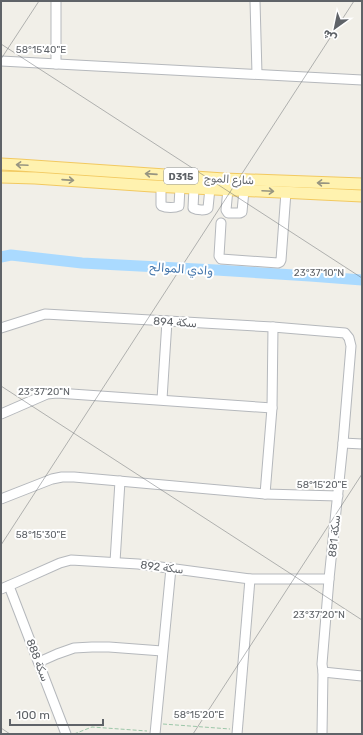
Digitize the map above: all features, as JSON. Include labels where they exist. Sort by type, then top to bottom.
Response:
[{"type":"main road","name":"شارع الموج","points":[[1,164],[224,179],[362,184]]},
{"type":"main road","name":"شارع الموج","points":[[1,177],[210,188],[227,193],[243,195],[286,192],[362,196]]},
{"type":"street","points":[[56,1],[56,64]]},
{"type":"street","points":[[255,1],[257,74]]},
{"type":"street","points":[[1,61],[362,80]]},
{"type":"street","points":[[161,186],[162,206],[164,207],[179,206],[180,187]]},
{"type":"street","points":[[194,188],[193,208],[205,210],[208,208],[210,188]]},
{"type":"street","points":[[221,223],[219,256],[221,259],[278,263],[281,260],[286,192]]},
{"type":"street","points":[[227,193],[226,210],[228,213],[242,212],[243,195]]},
{"type":"street","name":"سكة 894","points":[[1,328],[45,314],[273,327],[345,333],[349,338]]},
{"type":"street","points":[[162,399],[166,321]]},
{"type":"street","points":[[265,494],[272,408],[273,327]]},
{"type":"street","name":"سكة 881","points":[[322,734],[324,672],[322,664],[343,443],[351,346],[349,338]]},
{"type":"street","points":[[1,414],[52,393],[162,399],[272,408]]},
{"type":"street","points":[[343,443],[362,444]]},
{"type":"street","points":[[1,499],[52,479],[62,477],[265,494],[338,496]]},
{"type":"street","points":[[115,562],[120,481]]},
{"type":"street","name":"سكة 892","points":[[5,587],[60,563],[71,560],[115,562],[250,578],[329,579]]},
{"type":"street","points":[[156,730],[162,651],[171,568]]},
{"type":"street","points":[[237,732],[250,578]]},
{"type":"street","name":"سكة 888","points":[[5,587],[38,662],[66,734]]},
{"type":"street","points":[[38,662],[74,648],[109,647],[162,651]]},
{"type":"street","points":[[324,672],[362,676]]},
{"type":"path","points":[[73,734],[92,727],[237,732]]},
{"type":"waterway","name":"وادي الموالح","points":[[1,257],[11,255],[82,263],[362,280]]}]
